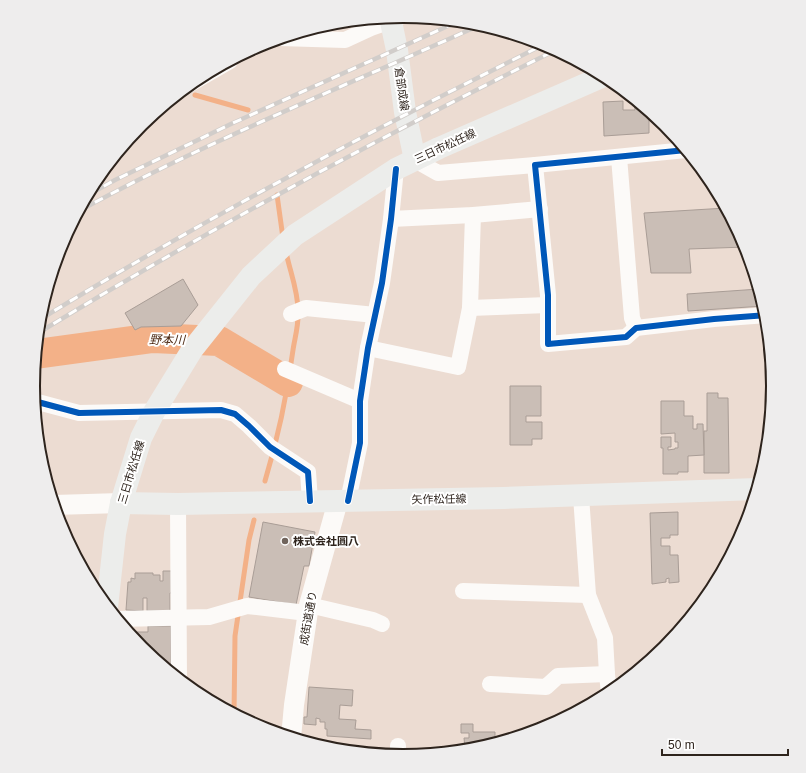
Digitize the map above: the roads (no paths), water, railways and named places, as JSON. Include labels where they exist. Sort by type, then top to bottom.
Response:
[{"type":"main road","name":"倉部成線","points":[[392,23],[405,112],[415,160]]},
{"type":"main road","name":"三日市松任線","points":[[108,598],[120,503],[141,438],[154,412],[192,350],[252,276],[295,235],[396,169],[597,79]]},
{"type":"main road","name":"矢作松任線","points":[[120,503],[178,504],[581,496],[751,489]]},
{"type":"street","points":[[297,39],[345,40],[380,24]]},
{"type":"street","points":[[415,160],[438,173],[619,158],[679,151]]},
{"type":"street","points":[[619,158],[632,318],[636,328]]},
{"type":"street","points":[[535,165],[548,305],[548,344],[626,337],[636,328],[760,315]]},
{"type":"street","points":[[343,501],[360,444],[360,401],[368,348],[382,283],[392,219],[396,169]]},
{"type":"street","points":[[392,219],[473,215],[540,209]]},
{"type":"street","points":[[368,348],[458,367],[470,308],[473,215]]},
{"type":"street","points":[[470,308],[548,305]]},
{"type":"street","points":[[291,314],[306,308],[375,315]]},
{"type":"street","points":[[290,371],[360,401]]},
{"type":"street","points":[[40,403],[80,413],[221,410],[235,414],[275,450],[308,472],[310,501]]},
{"type":"street","points":[[581,496],[588,595],[605,638],[608,687]]},
{"type":"street","name":"成街道通り","points":[[291,733],[308,609],[343,501]]},
{"type":"street","points":[[60,505],[120,503]]},
{"type":"street","points":[[178,504],[179,673]]},
{"type":"street","points":[[463,591],[588,595]]},
{"type":"street","points":[[124,619],[209,617],[240,608],[308,609],[373,620],[382,624]]},
{"type":"street","points":[[490,684],[546,687],[558,676],[606,674]]},
{"type":"waterway","points":[[195,95],[248,110]]},
{"type":"waterway","points":[[277,195],[283,238]]},
{"type":"waterway","points":[[265,481],[282,416],[298,321],[297,296],[286,252]]},
{"type":"waterway","name":"野本川","points":[[41,353],[153,338],[219,341],[288,382]]},
{"type":"waterway","points":[[234,708],[235,636],[249,540],[254,520]]},
{"type":"railway","points":[[98,189],[233,123],[448,26]]},
{"type":"railway","points":[[87,207],[128,185],[228,137],[470,29]]},
{"type":"railway","points":[[46,316],[163,247],[289,176],[416,109],[536,49]]},
{"type":"railway","points":[[44,329],[165,258],[294,186],[424,117],[549,54]]},
{"type":"place","name":"株式会社圓八","points":[[285,541]]}]
